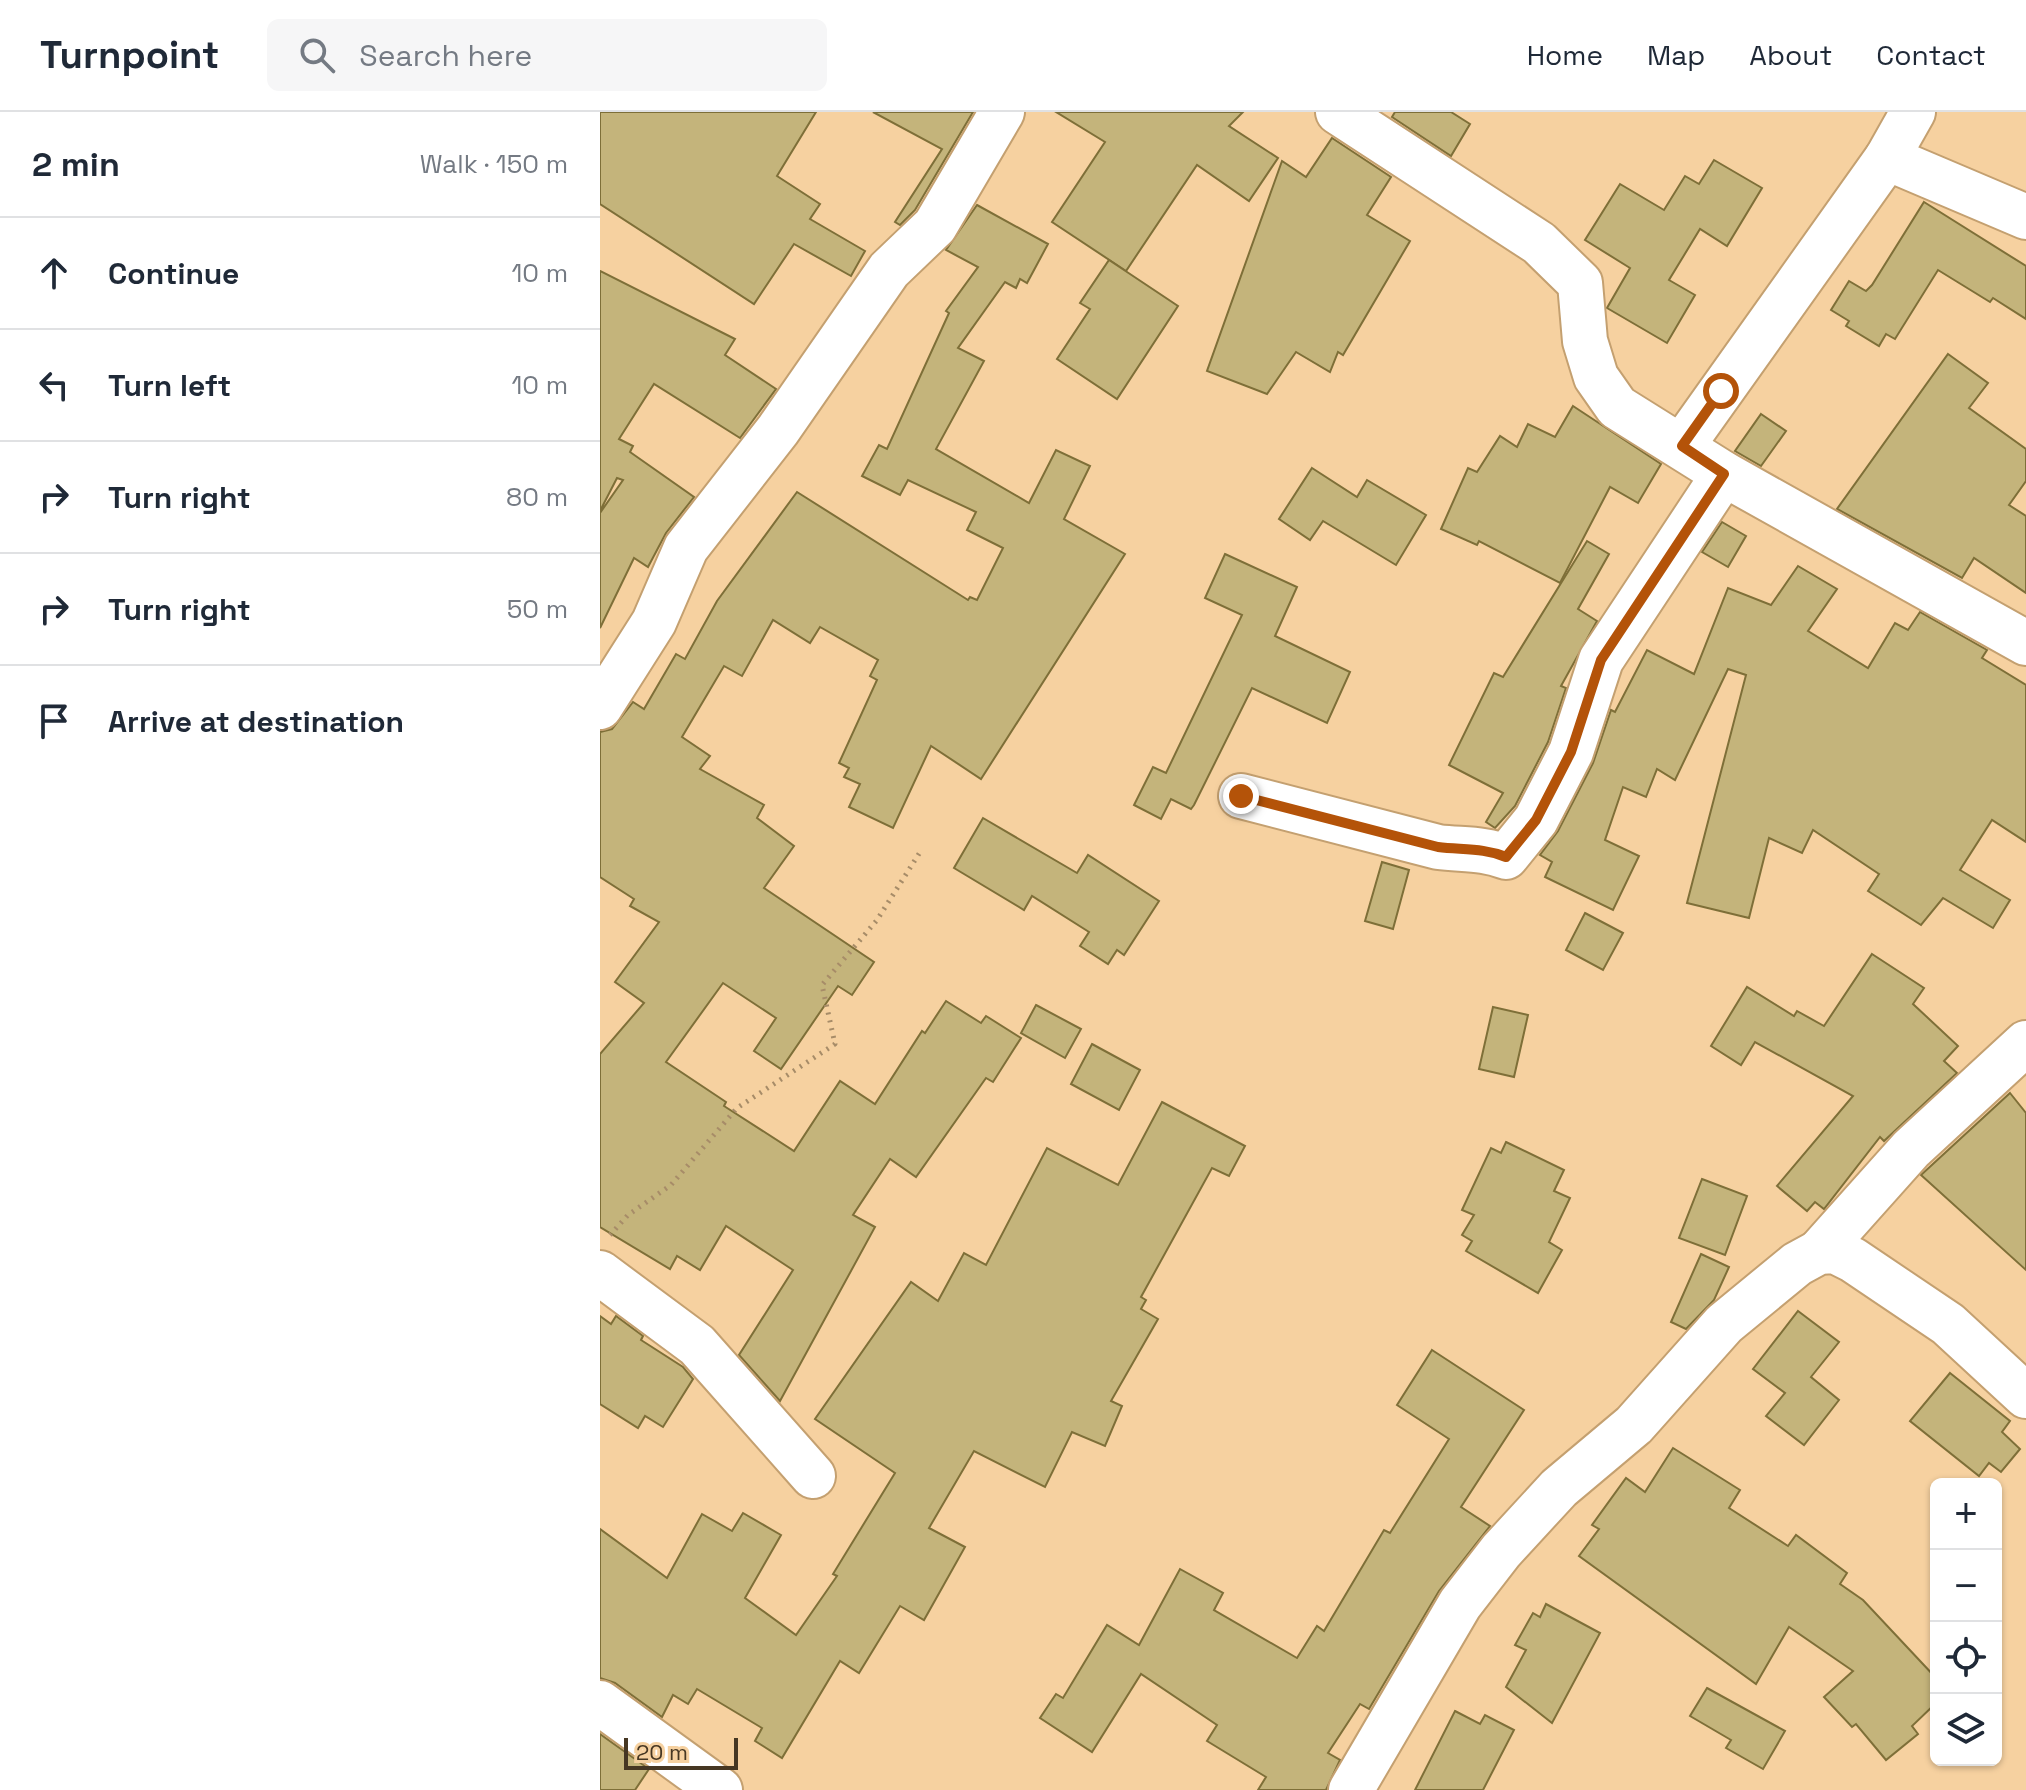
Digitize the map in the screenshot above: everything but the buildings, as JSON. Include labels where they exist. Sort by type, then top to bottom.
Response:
[{"type":"street","points":[[600,707],[654,622],[686,548],[778,430],[889,270],[935,226],[1002,112]]},
{"type":"street","points":[[1338,112],[1539,243],[1560,261],[1580,283],[1585,341],[1596,377],[1617,407],[1724,474],[2026,643]]},
{"type":"street","points":[[1682,446],[1887,158],[1913,112]]},
{"type":"street","points":[[1887,158],[2026,217]]},
{"type":"street","points":[[1241,796],[1438,847],[1472,851],[1484,848],[1506,857],[1536,820],[1571,752],[1601,660],[1724,474]]},
{"type":"street","points":[[1351,1790],[1460,1604],[1501,1551],[1559,1488],[1634,1425],[1724,1324],[1775,1280],[1819,1252],[1911,1149],[2026,1043]]},
{"type":"street","points":[[1819,1252],[1835,1251],[1889,1282],[1948,1324],[2026,1396]]},
{"type":"street","points":[[600,1273],[697,1345],[813,1476]]},
{"type":"street","points":[[600,1703],[720,1790]]},
{"type":"path","points":[[600,1244],[628,1215],[671,1185],[737,1108],[835,1044],[822,985],[877,920],[922,849]]},
{"type":"route","points":[[1241,796],[1438,847],[1472,851],[1484,848],[1506,857],[1536,820],[1571,752],[1601,660],[1724,474],[1682,446],[1721,391]]}]
